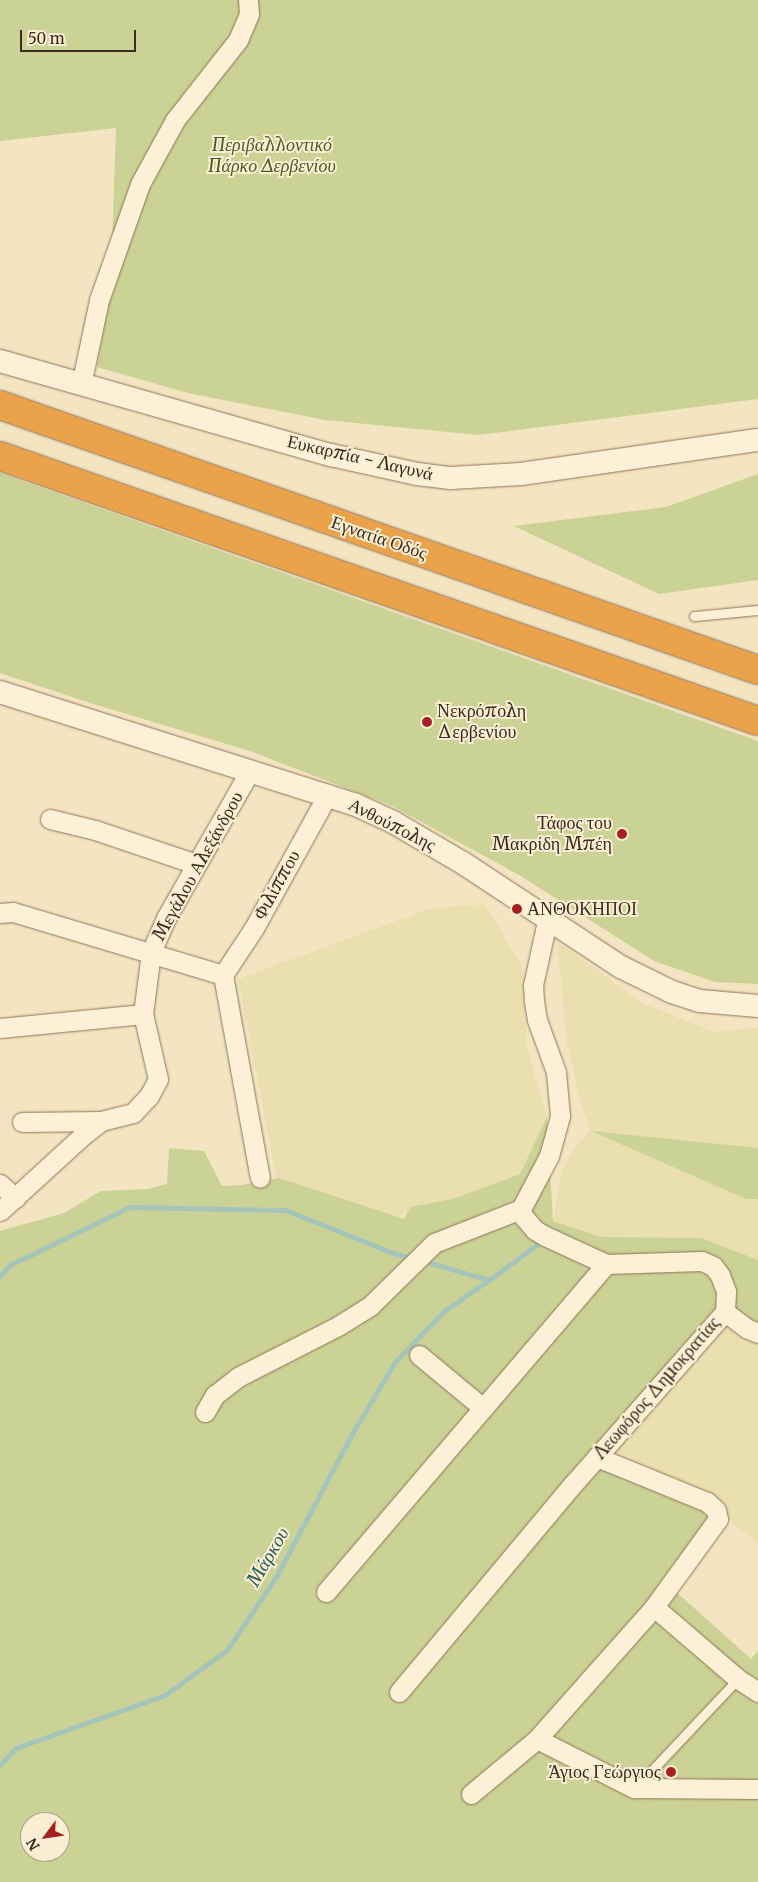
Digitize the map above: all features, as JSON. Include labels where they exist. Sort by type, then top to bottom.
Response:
[{"type":"highway","name":"Εγνατία Οδός","points":[[0,405],[758,670]]},
{"type":"highway","points":[[0,456],[758,721]]},
{"type":"street","points":[[82,386],[99,300],[140,184],[175,120],[238,40],[250,14],[248,0]]},
{"type":"street","name":"Ευκαρπία - Λαγυνά","points":[[0,361],[82,386],[331,455],[417,474],[451,478],[521,474],[758,440]]},
{"type":"street","name":"Ανθούπολης","points":[[0,692],[328,794],[393,822],[427,841],[548,917],[621,967],[672,992],[700,1001],[758,1006]]},
{"type":"street","name":"Μεγάλου Αλεξάνδρου","points":[[0,1211],[74,1143],[101,1121],[133,1113],[149,1096],[158,1079],[143,1014],[151,952],[166,918],[250,771]]},
{"type":"street","name":"Φιλίππου","points":[[223,974],[254,928],[328,794]]},
{"type":"street","points":[[50,819],[104,833],[196,864]]},
{"type":"street","points":[[0,913],[13,912],[223,974],[260,1178]]},
{"type":"street","points":[[205,1412],[215,1395],[238,1377],[338,1326],[370,1306],[434,1243],[521,1209],[550,1156],[560,1116],[556,1072],[537,1020],[534,1002],[533,985],[548,917]]},
{"type":"street","points":[[0,1028],[143,1014]]},
{"type":"street","points":[[22,1122],[101,1121]]},
{"type":"street","points":[[0,1184],[15,1198]]},
{"type":"street","name":"Λεωφόρος Δημοκρατίας","points":[[399,1692],[597,1457],[725,1312],[726,1291],[720,1275],[713,1266],[702,1262],[606,1264],[558,1243],[535,1230],[528,1223],[521,1209]]},
{"type":"street","points":[[326,1592],[606,1264]]},
{"type":"street","points":[[725,1312],[746,1328],[758,1332]]},
{"type":"street","points":[[419,1355],[483,1408]]},
{"type":"street","points":[[471,1794],[537,1739],[654,1607],[718,1519],[716,1510],[707,1502],[597,1457]]},
{"type":"street","points":[[654,1607],[738,1679],[758,1692]]},
{"type":"street","points":[[537,1739],[634,1788],[758,1788]]},
{"type":"lane","points":[[694,616],[758,610]]},
{"type":"lane","points":[[634,1788],[738,1679]]},
{"type":"shaded area","points":[[485,904],[522,967],[527,1048],[547,1117],[520,1174],[453,1199],[410,1207],[399,1218],[277,1181],[238,979],[429,909]]},
{"type":"shaded area","points":[[557,941],[642,1003],[714,1032],[758,1028],[758,1148],[593,1132],[746,1199],[758,1199],[758,1260],[701,1238],[601,1237],[553,1221],[562,1171],[578,1143],[591,1131],[581,1104],[567,1044]]},
{"type":"shaded area","points":[[725,1312],[758,1333],[758,1543],[707,1502],[597,1457]]},
{"type":"green space","name":"Περιβαλλοντικό Πάρκο Δερβενίου","points":[[0,0],[758,0],[758,399],[478,435],[325,420],[188,393],[97,367],[111,275],[116,128],[0,141]]},
{"type":"green space","name":"Νεκρόπολη Δερβενίου","points":[[0,473],[758,741],[758,984],[715,982],[654,961],[519,875],[392,806],[250,751],[90,703],[0,673]]},
{"type":"green space","points":[[758,474],[758,580],[659,594],[514,526],[666,507]]},
{"type":"green space","points":[[547,1117],[553,1221],[601,1237],[701,1238],[758,1260],[758,1333],[725,1312],[597,1457],[727,1511],[673,1589],[751,1659],[758,1651],[758,1882],[0,1882],[0,1231],[64,1213],[101,1191],[148,1189],[167,1184],[169,1148],[204,1151],[222,1186],[242,1185],[279,1178],[404,1219],[410,1207],[453,1199],[520,1174]]},
{"type":"green space","points":[[591,1131],[758,1148],[758,1199],[746,1199]]},
{"type":"waterway","name":"Μάρκου","points":[[0,1276],[10,1265],[130,1207],[286,1210],[391,1252],[411,1258]]},
{"type":"waterway","name":"Μάρκου","points":[[424,1261],[489,1280],[542,1241]]},
{"type":"waterway","name":"Μάρκου","points":[[0,1765],[16,1748],[165,1695],[227,1650],[276,1577],[352,1434],[395,1362],[444,1311],[489,1280]]},
{"type":"place","name":"Νεκρόπολη Δερβενίου","points":[[427,722]]},
{"type":"place","name":"Τάφος του Μακρίδη Μπέη","points":[[622,834]]},
{"type":"place","name":"ΑΝΘΟΚΗΠΟΙ","points":[[517,909]]},
{"type":"place","name":"Άγιος Γεώργιος","points":[[671,1772]]}]
